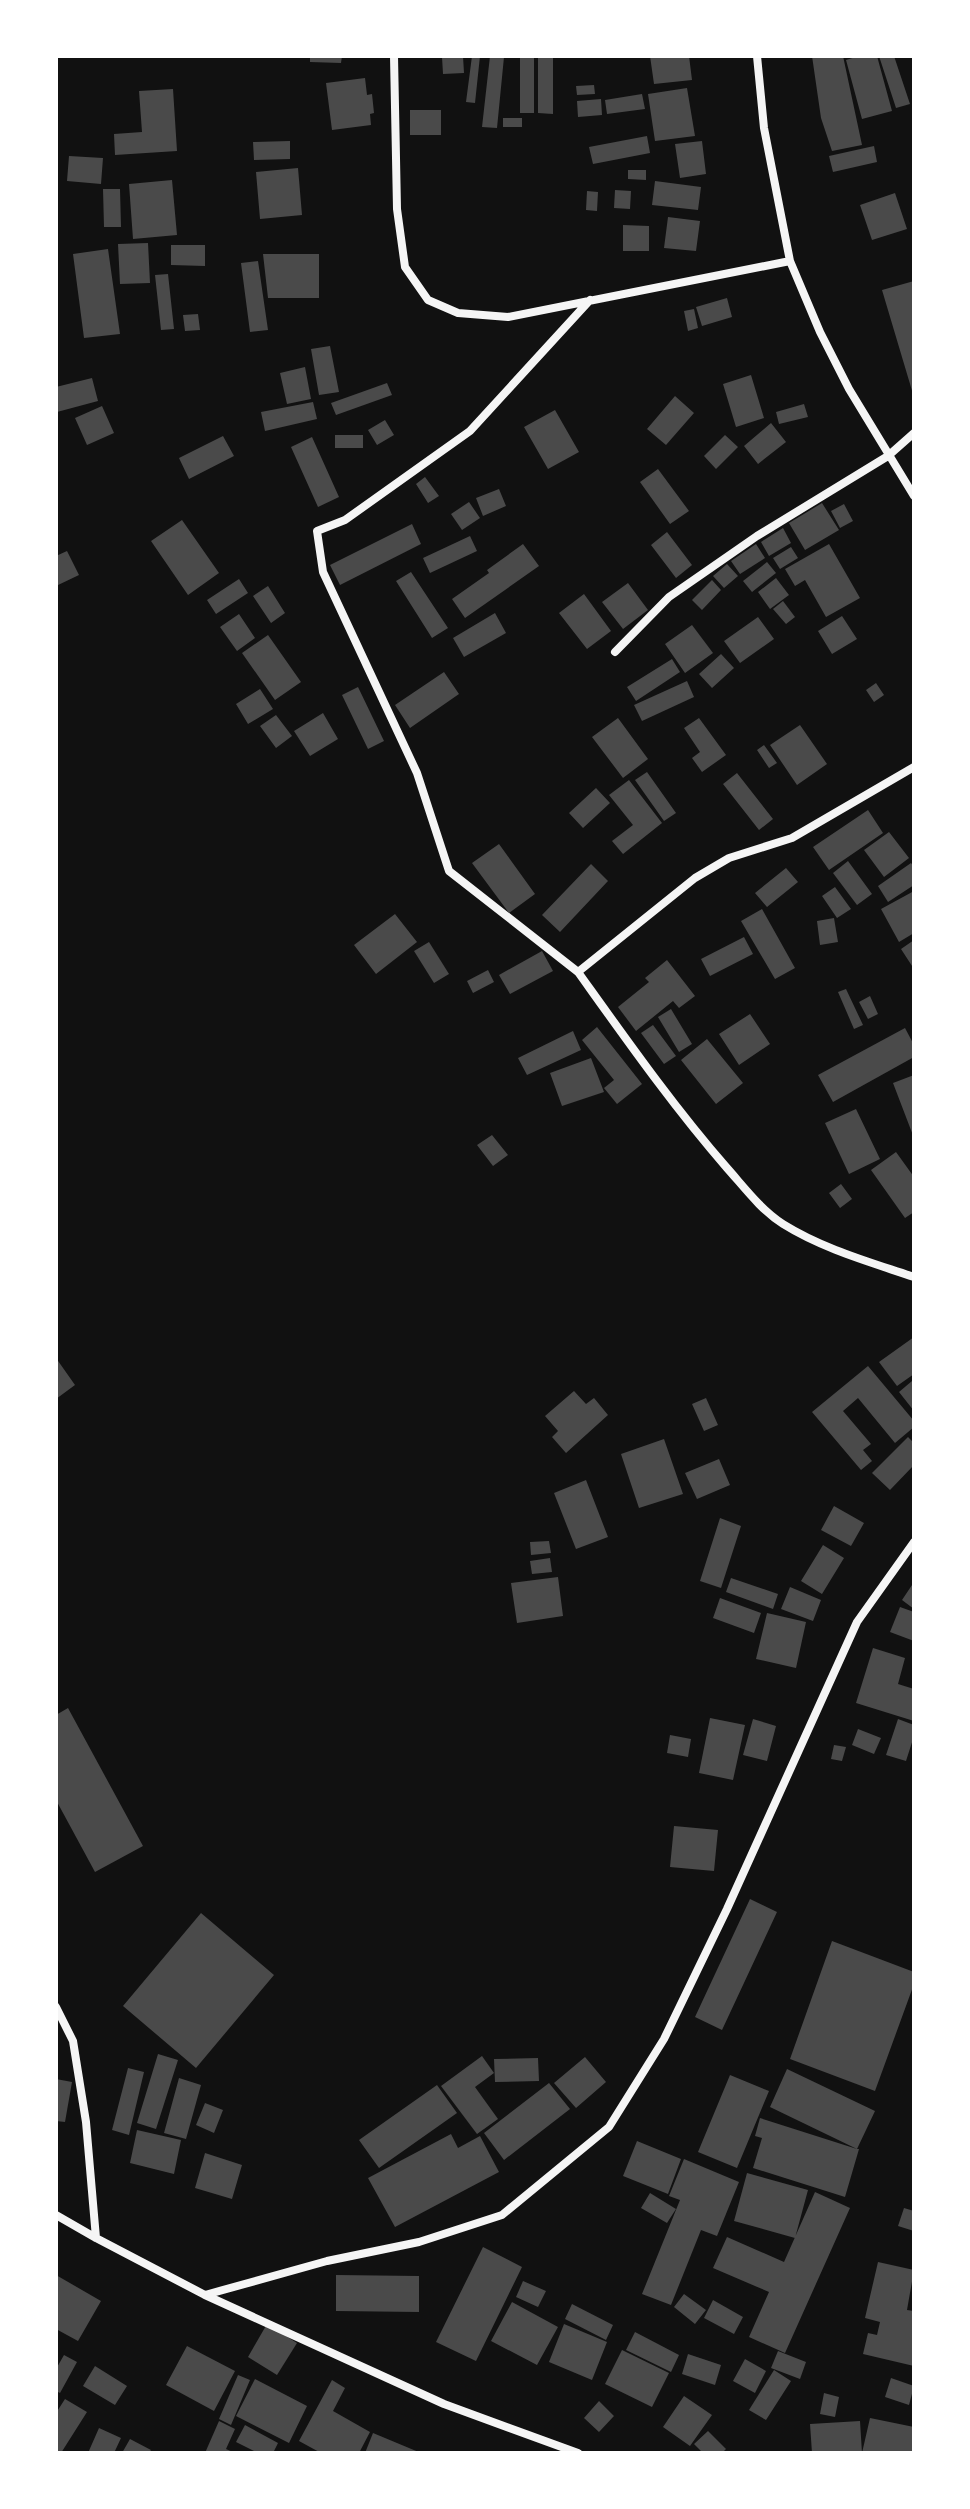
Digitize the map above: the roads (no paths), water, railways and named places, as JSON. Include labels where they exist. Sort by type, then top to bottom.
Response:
[{"type":"street","points":[[394,56],[397,209],[405,267],[428,300],[458,313],[508,317],[790,261]]},
{"type":"street","points":[[757,56],[764,128],[790,261],[820,332],[888,456],[914,496]]},
{"type":"street","points":[[590,300],[470,431],[345,520],[317,531],[323,572],[417,773],[449,871],[578,972],[697,1134],[755,1199],[782,1224],[836,1250],[914,1277]]},
{"type":"street","points":[[615,652],[669,597],[757,536],[888,456],[914,433]]},
{"type":"street","points":[[578,972],[695,878],[729,858],[792,838],[914,767]]},
{"type":"street","points":[[205,2295],[327,2261],[419,2242],[502,2215],[609,2127],[670,2026],[733,1896],[857,1622],[914,1542]]},
{"type":"street","points":[[56,2007],[73,2041],[86,2122],[96,2238]]},
{"type":"street","points":[[56,2215],[205,2295],[444,2404],[578,2453]]}]
